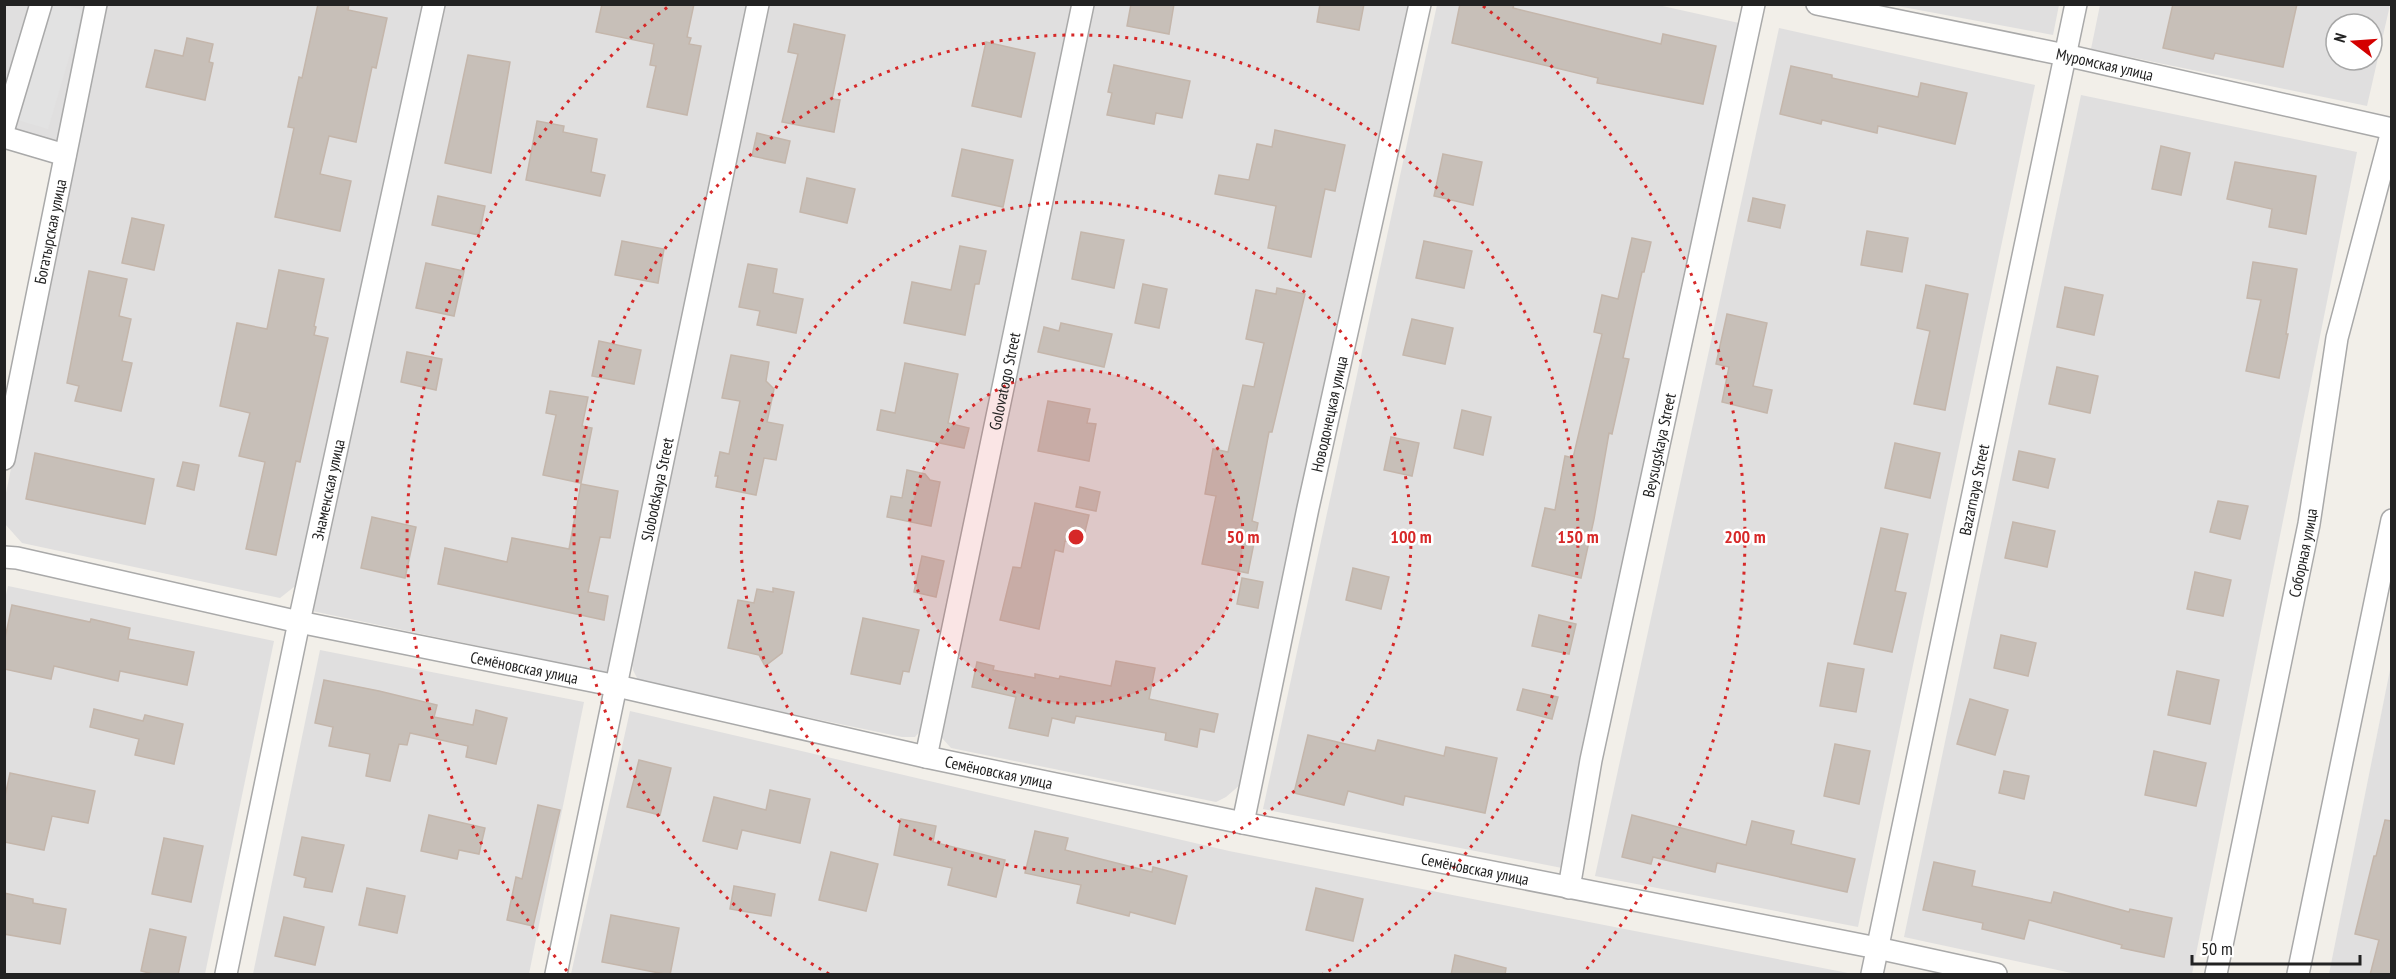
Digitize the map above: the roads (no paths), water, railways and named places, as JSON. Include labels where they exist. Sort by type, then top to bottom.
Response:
[{"type":"street","points":[[4,128],[41,4]]},
{"type":"street","name":"Знаменская улица","points":[[226,975],[299,622],[434,4]]},
{"type":"street","name":"Slobodskaya Street","points":[[556,975],[758,4]]},
{"type":"street","name":"Golovatogo Street","points":[[926,757],[1083,4]]},
{"type":"street","name":"Новодонецкая улица","points":[[1243,823],[1310,497],[1420,4]]},
{"type":"street","name":"Beysugskaya Street","points":[[1569,888],[1591,760],[1754,4]]},
{"type":"street","name":"Муромская улица","points":[[1817,4],[2065,55],[2391,130]]},
{"type":"street","name":"Bazarnaya Street","points":[[1872,975],[2076,4]]},
{"type":"street","name":"Богатырская улица","points":[[4,459],[95,5]]},
{"type":"street","name":"Соборная улица","points":[[2216,975],[2309,524],[2337,338],[2391,130]]},
{"type":"street","points":[[4,137],[65,155]]},
{"type":"street","points":[[2298,975],[2391,520]]},
{"type":"street","name":"Семёновская улица","points":[[4,557],[17,558],[299,622],[617,686],[926,757],[1243,823],[1877,948],[1996,975]]}]
